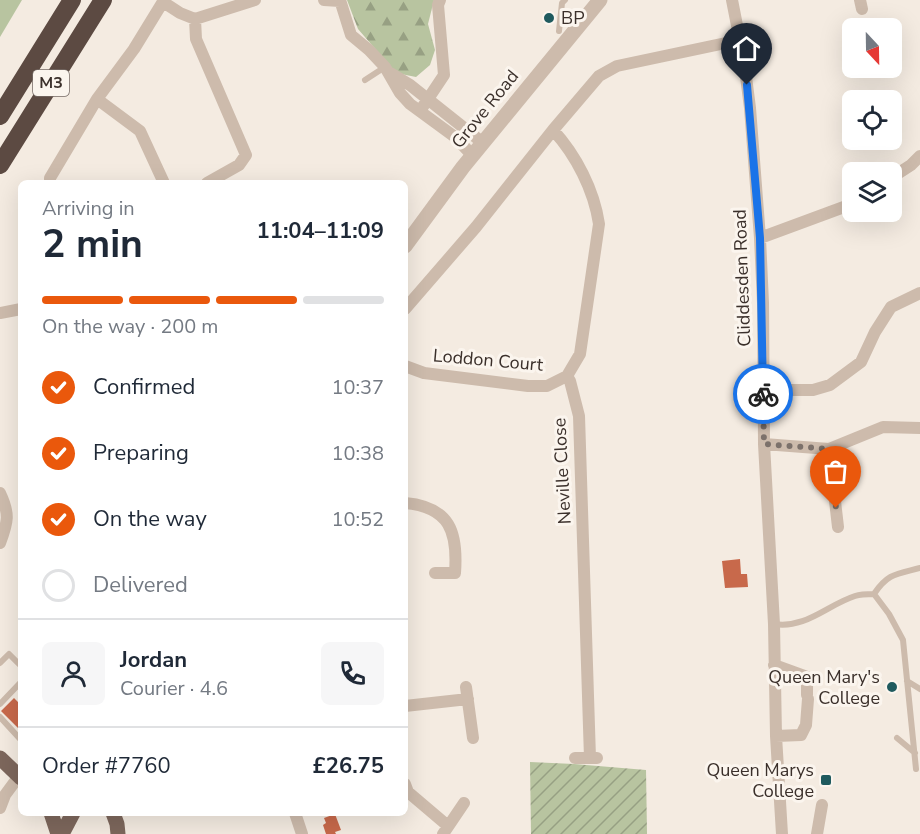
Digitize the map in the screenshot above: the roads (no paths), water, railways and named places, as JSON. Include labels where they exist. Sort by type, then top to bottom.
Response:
[{"type":"highway","name":"M3","points":[[0,116],[72,0]]},
{"type":"highway","name":"M3","points":[[0,165],[103,0]]},
{"type":"main road","points":[[0,758],[18,775]]},
{"type":"main road","points":[[52,816],[60,834]]},
{"type":"main road","points":[[60,834],[69,816]]},
{"type":"main road","points":[[114,816],[118,834]]},
{"type":"street","points":[[50,180],[98,99],[134,49],[164,1],[180,13],[195,19],[255,0]]},
{"type":"street","points":[[324,0],[340,0],[351,35],[387,70],[400,93],[455,137],[473,156]]},
{"type":"street","points":[[420,111],[444,75],[438,5],[440,0]]},
{"type":"street","name":"Grove Road","points":[[408,242],[483,143],[600,0]]},
{"type":"street","name":"Cliddesden Road","points":[[736,1],[750,108],[760,238],[764,444],[782,834]]},
{"type":"street","points":[[195,19],[196,39],[246,155],[239,165],[212,180]]},
{"type":"street","points":[[408,306],[476,227],[599,76],[617,66],[740,40]]},
{"type":"street","points":[[387,70],[410,85],[483,143]]},
{"type":"street","points":[[98,99],[140,131],[163,180]]},
{"type":"street","points":[[553,130],[566,144],[579,168],[597,213],[599,224],[580,354],[567,376]]},
{"type":"street","points":[[902,171],[920,156]]},
{"type":"street","points":[[760,238],[842,208]]},
{"type":"street","points":[[764,390],[813,390],[830,384],[861,362],[875,332],[891,307],[920,293]]},
{"type":"street","points":[[0,313],[18,310]]},
{"type":"street","name":"Loddon Court","points":[[408,367],[424,373],[528,386],[547,386],[567,376]]},
{"type":"street","name":"Neville Close","points":[[567,376],[579,416],[594,758],[575,758]]},
{"type":"street","points":[[764,444],[829,449],[883,427],[920,428]]},
{"type":"street","points":[[829,449],[838,527]]},
{"type":"street","points":[[0,493],[7,509],[7,523],[0,543]]},
{"type":"street","points":[[408,503],[425,506],[439,514],[454,535],[456,552],[454,573],[435,573]]},
{"type":"street","points":[[774,665],[807,677],[808,697],[806,738],[776,736]]},
{"type":"street","points":[[408,705],[467,693],[473,738]]},
{"type":"street","points":[[0,808],[2,792],[18,779]]},
{"type":"street","points":[[408,792],[446,830],[464,803]]},
{"type":"street","points":[[817,834],[822,805]]},
{"type":"street","points":[[296,816],[302,834]]},
{"type":"lane","points":[[559,31],[563,1]]},
{"type":"lane","points":[[365,80],[387,70]]},
{"type":"lane","points":[[774,624],[785,626],[813,618],[855,596],[874,594],[883,581],[896,574],[920,568]]},
{"type":"lane","points":[[874,594],[889,614],[903,640],[916,769]]},
{"type":"lane","points":[[0,663],[9,654],[18,663]]},
{"type":"lane","points":[[908,681],[920,691],[909,697]]},
{"type":"lane","points":[[0,704],[18,685]]},
{"type":"lane","points":[[0,717],[18,737]]},
{"type":"lane","points":[[897,738],[915,753]]},
{"type":"place","name":"BP","points":[[549,18]]},
{"type":"place","name":"Queen Mary's College","points":[[892,687]]},
{"type":"place","name":"Queen Marys College","points":[[826,780]]}]
